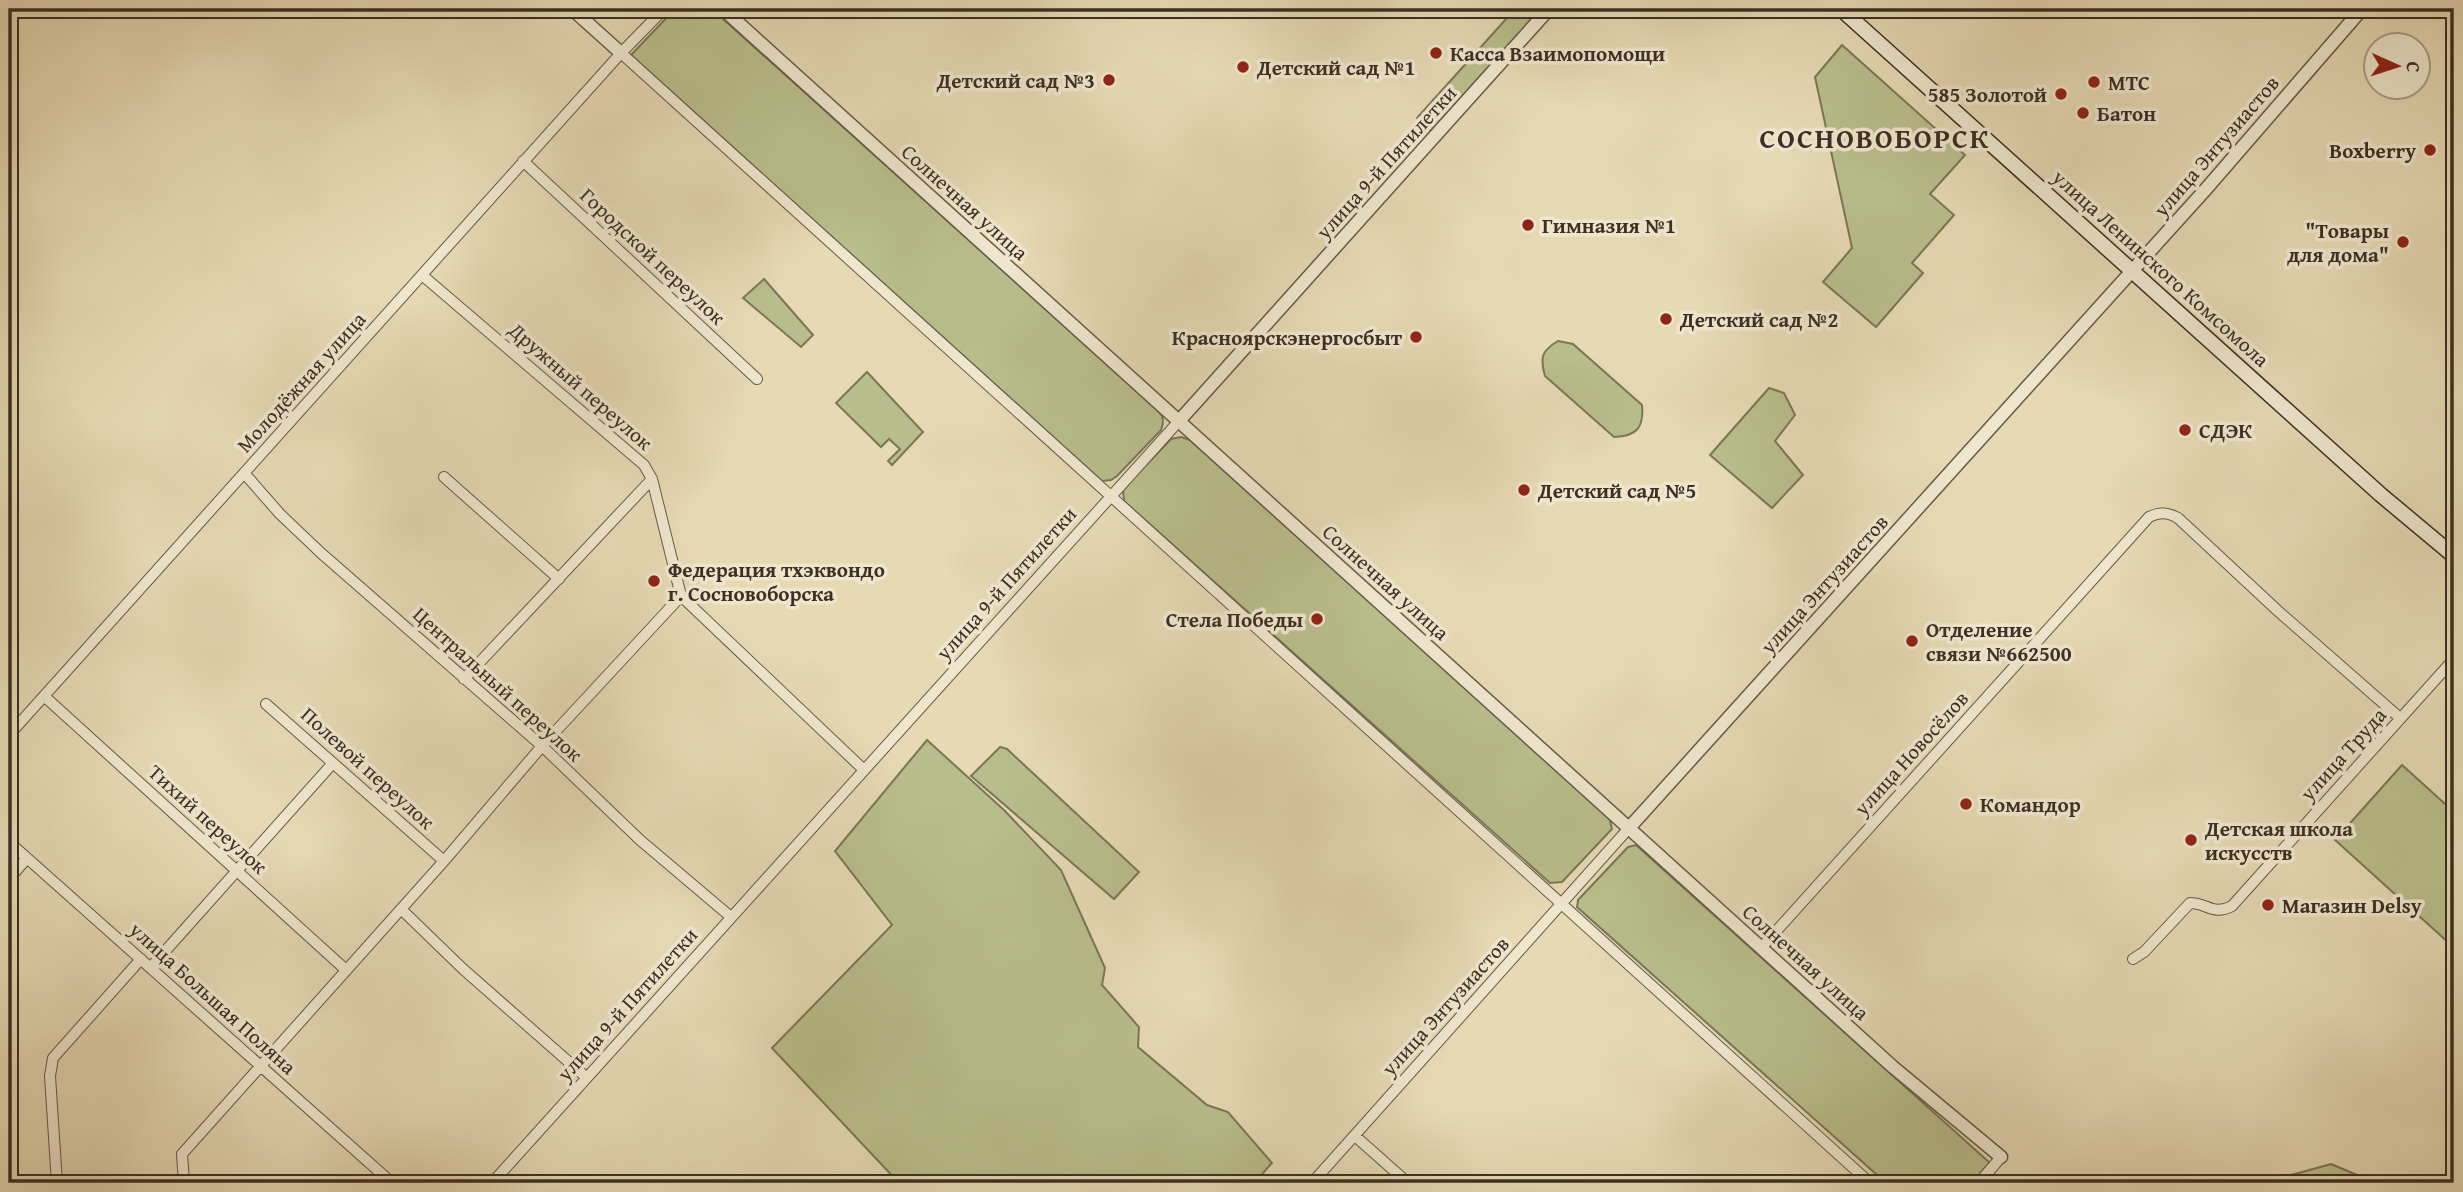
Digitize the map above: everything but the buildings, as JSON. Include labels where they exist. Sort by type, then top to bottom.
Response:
[{"type":"main road","name":"улица Ленинского Комсомола","points":[[1841,9],[2372,487],[2454,556]]},
{"type":"street","points":[[572,9],[1870,1183]]},
{"type":"street","name":"Молодёжная улица","points":[[9,735],[523,161],[664,9]]},
{"type":"street","name":"Солнечная улица","points":[[723,9],[1893,1068],[2001,1157],[1979,1183]]},
{"type":"street","name":"улица 9-й Пятилетки","points":[[492,1183],[1549,9]]},
{"type":"street","name":"улица Энтузиастов","points":[[1312,1183],[2132,271],[2362,9]]},
{"type":"street","name":"Городской переулок","points":[[523,161],[757,379]]},
{"type":"street","name":"Дружный переулок","points":[[422,275],[644,465],[652,479],[681,596]]},
{"type":"street","name":"Центральный переулок","points":[[245,474],[272,506],[321,553],[542,746],[640,840],[731,917]]},
{"type":"street","points":[[444,477],[559,579]]},
{"type":"street","points":[[464,679],[652,479]]},
{"type":"street","name":"улица Новосёлов","points":[[1761,948],[2149,517],[2158,513],[2168,513],[2178,518],[2278,611],[2400,718]]},
{"type":"street","points":[[184,1183],[182,1154],[444,861],[542,746],[681,596],[864,770]]},
{"type":"street","name":"улица Труда","points":[[2133,959],[2144,952],[2190,902],[2213,911],[2232,906],[2454,659]]},
{"type":"street","name":"Тихий переулок","points":[[44,695],[346,970]]},
{"type":"street","name":"Полевой переулок","points":[[266,704],[444,861]]},
{"type":"street","points":[[150,967],[333,763]]},
{"type":"street","name":"улица Большая Поляна","points":[[9,842],[392,1183]]},
{"type":"street","points":[[9,879],[27,858]]},
{"type":"street","points":[[401,909],[463,969],[587,1077]]},
{"type":"street","points":[[57,1183],[50,1076],[53,1058],[141,959]]},
{"type":"street","points":[[1355,1136],[1408,1183]]},
{"type":"green space","points":[[675,9],[712,9],[1158,410],[1163,418],[1161,430],[1117,476],[1102,481],[631,55]]},
{"type":"green space","points":[[1515,9],[1541,9],[1431,131],[1417,118]]},
{"type":"green space","points":[[1842,45],[1965,155],[1930,194],[1954,215],[1912,263],[1923,273],[1876,327],[1823,282],[1852,248],[1815,77]]},
{"type":"green space","points":[[764,279],[813,335],[801,347],[743,298]]},
{"type":"green space","points":[[1558,341],[1573,344],[1642,405],[1642,420],[1637,429],[1628,435],[1614,437],[1545,376],[1543,356],[1548,348]]},
{"type":"green space","points":[[867,372],[923,432],[892,465],[888,461],[900,449],[889,439],[881,447],[836,403]]},
{"type":"green space","points":[[1769,388],[1784,393],[1795,415],[1775,441],[1803,475],[1772,508],[1710,455]]},
{"type":"green space","points":[[1181,437],[1190,440],[1609,816],[1612,829],[1562,882],[1550,883],[1124,501],[1123,489],[1171,439]]},
{"type":"green space","points":[[927,740],[1004,810],[1061,870],[1105,968],[1102,985],[1139,1027],[1138,1047],[1207,1105],[1228,1112],[1272,1163],[1254,1183],[899,1183],[772,1048],[892,925],[835,851]]},
{"type":"green space","points":[[1000,747],[1007,749],[1139,872],[1114,899],[971,776]]},
{"type":"green space","points":[[2402,765],[2454,812],[2454,939],[2450,944],[2335,840]]},
{"type":"green space","points":[[1636,845],[1990,1163],[1971,1183],[1886,1183],[1577,907],[1578,900],[1628,847]]},
{"type":"green space","points":[[2331,1164],[2376,1183],[2262,1183]]},
{"type":"place","name":"Касса Взаимопомощи","points":[[1436,53]]},
{"type":"place","name":"Детский сад №1","points":[[1243,67]]},
{"type":"place","name":"Детский сад №3","points":[[1109,80]]},
{"type":"place","name":"МТС","points":[[2094,82]]},
{"type":"place","name":"585 Золотой","points":[[2061,94]]},
{"type":"place","name":"Батон","points":[[2083,113]]},
{"type":"place","name":"Boxberry","points":[[2430,150]]},
{"type":"place","name":"Гимназия №1","points":[[1528,225]]},
{"type":"place","name":"\"Товары для дома\"","points":[[2403,242]]},
{"type":"place","name":"Детский сад №2","points":[[1666,319]]},
{"type":"place","name":"Красноярскэнергосбыт","points":[[1416,337]]},
{"type":"place","name":"СДЭК","points":[[2185,430]]},
{"type":"place","name":"Детский сад №5","points":[[1524,490]]},
{"type":"place","name":"Федерация тхэквондо г. Сосновоборска","points":[[654,581]]},
{"type":"place","name":"Стела Победы","points":[[1317,619]]},
{"type":"place","name":"Отделение связи №662500","points":[[1912,641]]},
{"type":"place","name":"Командор","points":[[1966,804]]},
{"type":"place","name":"Детская школа искусств","points":[[2191,840]]},
{"type":"place","name":"Магазин Delsy","points":[[2268,905]]},
{"type":"district","name":"СОСНОВОБОРСК","points":[[1875,137]]}]
